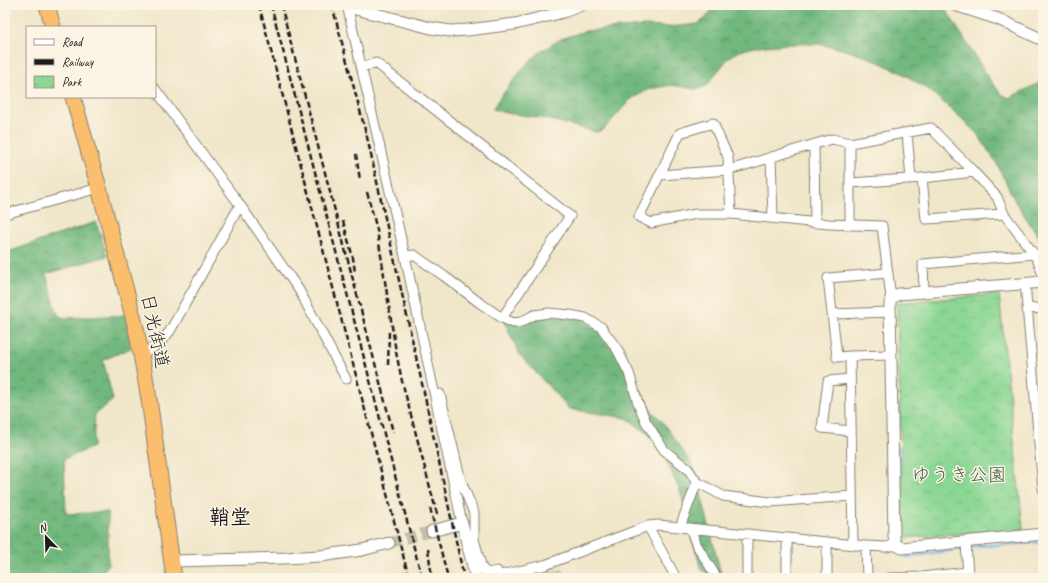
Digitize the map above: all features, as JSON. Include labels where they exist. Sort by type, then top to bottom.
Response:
[{"type":"highway","points":[[47,5],[54,26]]},
{"type":"highway","name":"日光街道","points":[[73,98],[136,328],[174,578]]},
{"type":"street","points":[[476,578],[462,523],[405,256],[348,6],[431,28],[450,31],[515,24],[563,12],[581,5]]},
{"type":"street","points":[[955,5],[998,19],[1043,40]]},
{"type":"street","points":[[362,67],[376,63],[570,216],[502,318]]},
{"type":"street","points":[[156,90],[240,205],[299,290],[346,379]]},
{"type":"street","points":[[731,214],[728,157],[713,123],[680,133],[639,217],[651,223],[696,214],[731,214],[815,223],[882,226],[891,298],[894,537],[896,545]]},
{"type":"street","points":[[660,175],[729,170],[832,140],[850,143],[931,128],[997,197],[1004,214],[1034,254],[1039,263],[1043,276]]},
{"type":"street","points":[[907,133],[911,179]]},
{"type":"street","points":[[850,143],[850,225]]},
{"type":"street","points":[[814,145],[815,223]]},
{"type":"street","points":[[771,157],[773,218]]},
{"type":"street","points":[[850,183],[911,179],[974,172]]},
{"type":"street","points":[[922,178],[926,219],[1004,214]]},
{"type":"street","points":[[5,214],[99,188]]},
{"type":"street","points":[[141,354],[152,350],[170,331],[240,205]]},
{"type":"street","points":[[924,292],[923,264],[1034,254]]},
{"type":"street","points":[[405,256],[414,255],[480,303],[502,318],[513,323],[521,322],[534,315],[549,313],[585,318],[601,327],[617,349],[629,373],[638,403],[646,422],[664,450],[688,469],[697,482],[723,496],[770,502],[852,496]]},
{"type":"street","points":[[888,273],[828,278],[837,357],[891,355]]},
{"type":"street","points":[[891,298],[899,294],[1043,282]]},
{"type":"street","points":[[1024,283],[1026,309],[1040,412],[1043,489]]},
{"type":"street","points":[[1026,309],[1043,308]]},
{"type":"street","points":[[832,314],[890,312]]},
{"type":"street","points":[[850,356],[853,544]]},
{"type":"street","points":[[429,370],[440,392],[461,481],[474,513],[474,539],[482,569],[488,573],[551,558],[562,558]]},
{"type":"street","points":[[850,379],[828,381],[822,428],[851,431]]},
{"type":"street","points":[[697,482],[685,528],[717,578]]},
{"type":"street","points":[[432,531],[462,523]]},
{"type":"street","points":[[488,578],[545,565],[648,526],[659,525],[866,546],[886,547],[896,545],[902,548],[1043,534]]},
{"type":"street","points":[[648,526],[676,578]]},
{"type":"street","points":[[747,534],[747,578]]},
{"type":"street","points":[[786,538],[787,578]]},
{"type":"street","points":[[827,542],[827,578]]},
{"type":"street","points":[[889,578],[968,575],[966,542]]},
{"type":"street","points":[[172,562],[320,556],[362,550],[389,543]]},
{"type":"street","points":[[866,546],[867,578]]},
{"type":"shaded area","points":[[563,569],[567,578],[517,578]]},
{"type":"green space","points":[[715,5],[943,5],[990,80],[1001,94],[1009,98],[1043,81],[1043,237],[1041,240],[1016,203],[996,162],[978,135],[959,116],[928,89],[902,73],[870,58],[842,49],[819,44],[788,44],[755,47],[742,50],[729,57],[707,85],[694,89],[671,85],[649,89],[631,99],[603,130],[596,132],[543,118],[506,113],[493,109],[498,100],[525,66],[540,52],[561,39],[585,31],[644,26],[668,27],[698,24],[706,18]]},
{"type":"green space","points":[[96,222],[107,256],[46,274],[59,316],[65,318],[126,315],[131,348],[103,360],[113,400],[95,414],[93,447],[64,459],[66,514],[108,512],[108,566],[96,578],[5,578],[5,253]]},
{"type":"green space","name":"ゆうき公園","points":[[999,294],[1023,529],[903,538],[897,303]]},
{"type":"green space","points":[[500,313],[521,318],[575,315],[613,340],[628,360],[642,402],[661,420],[695,470],[722,578],[718,578],[701,570],[681,494],[662,450],[647,433],[627,418],[569,409],[520,355]]},
{"type":"green space","points":[[405,573],[406,578],[371,578]]},
{"type":"waterway","points":[[898,448],[900,534],[903,544]]},
{"type":"waterway","points":[[905,551],[906,557],[980,546],[1043,542]]},
{"type":"tunnel","points":[[389,543],[432,531]]},
{"type":"railway","points":[[259,5],[409,578]]},
{"type":"railway","points":[[271,5],[422,578]]},
{"type":"railway","points":[[281,5],[393,432]]},
{"type":"railway","points":[[332,5],[367,137],[464,578]]},
{"type":"railway","points":[[356,154],[360,180]]},
{"type":"railway","points":[[367,192],[377,230],[402,381],[437,514]]},
{"type":"railway","points":[[343,221],[353,258],[355,272]]},
{"type":"railway","points":[[388,365],[389,332]]},
{"type":"railway","points":[[430,508],[448,578]]},
{"type":"railway","points":[[428,549],[432,578]]},
{"type":"district","name":"鞘堂","points":[[230,517]]}]
